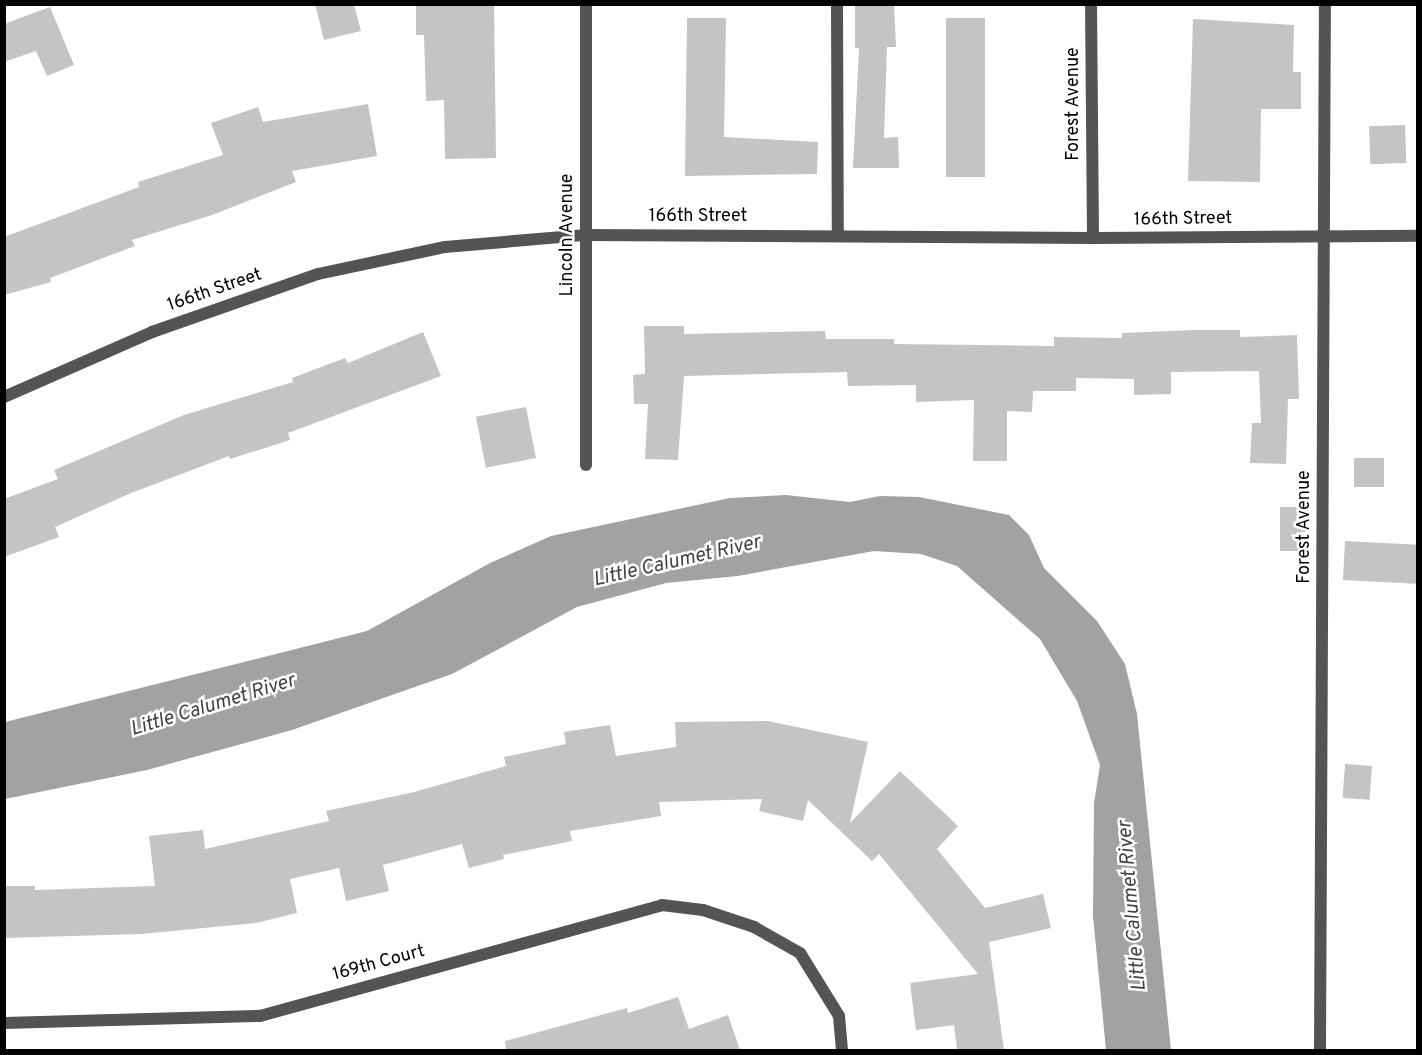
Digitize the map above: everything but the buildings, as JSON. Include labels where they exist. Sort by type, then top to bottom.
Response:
[{"type":"street","name":"Lincoln Avenue","points":[[586,4],[586,465]]},
{"type":"street","points":[[837,4],[838,236]]},
{"type":"street","name":"Forest Avenue","points":[[1091,4],[1093,238]]},
{"type":"street","name":"Forest Avenue","points":[[1320,1050],[1325,4]]},
{"type":"street","name":"166th Street","points":[[4,397],[152,332],[318,274],[445,247],[586,235],[1093,238],[1418,236]]},
{"type":"street","name":"169th Court","points":[[4,1023],[260,1016],[662,904],[703,910],[754,927],[800,953],[839,1016],[842,1050]]},
{"type":"water","name":"Little Calumet River","points":[[786,495],[850,502],[880,496],[919,497],[1009,515],[1029,535],[1044,568],[1097,621],[1125,664],[1137,714],[1171,1050],[1106,1050],[1093,916],[1094,803],[1100,765],[1077,701],[1040,639],[957,566],[921,554],[874,551],[738,576],[666,583],[577,607],[452,674],[292,730],[147,770],[5,799],[5,722],[367,631],[490,563],[551,536],[730,498]]}]
